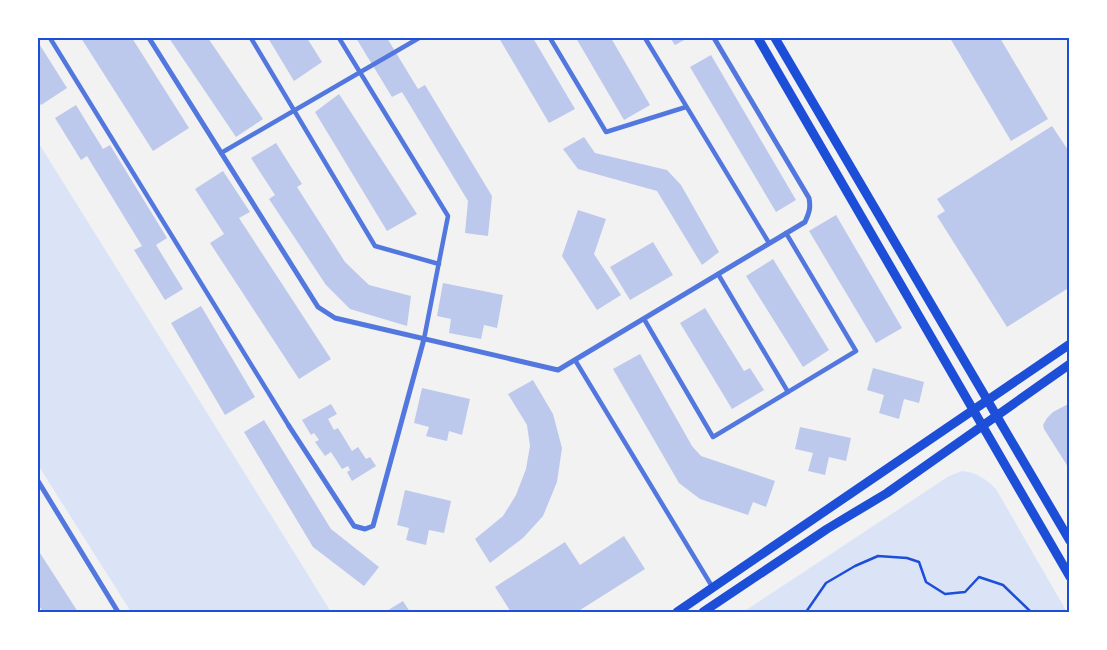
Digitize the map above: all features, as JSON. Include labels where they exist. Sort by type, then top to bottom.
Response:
[{"type":"main road","points":[[758,38],[981,427],[1070,577]]},
{"type":"main road","points":[[775,38],[1070,541]]},
{"type":"main road","points":[[678,612],[1070,344]]},
{"type":"main road","points":[[703,612],[827,530],[887,493],[1070,364]]},
{"type":"street","points":[[50,38],[289,426],[354,526],[365,529],[373,526],[424,339],[448,216],[339,38]]},
{"type":"street","points":[[149,38],[318,307],[335,318],[558,370],[805,222],[811,207],[809,198],[714,38]]},
{"type":"street","points":[[251,38],[375,246],[439,264]]},
{"type":"street","points":[[221,153],[419,38]]},
{"type":"street","points":[[550,38],[606,132],[686,106]]},
{"type":"street","points":[[645,38],[769,243]]},
{"type":"street","points":[[644,319],[712,437],[856,351],[786,233]]},
{"type":"street","points":[[718,274],[788,392]]},
{"type":"street","points":[[575,360],[714,589]]},
{"type":"street","points":[[38,481],[118,612]]},
{"type":"path","points":[[806,612],[826,583],[855,566],[878,556],[907,558],[919,562],[926,582],[945,594],[965,592],[979,577],[1003,585],[1031,612]]},
{"type":"shaded area","points":[[38,142],[331,612],[131,612],[38,465]]},
{"type":"shaded area","points":[[962,471],[980,477],[996,489],[1067,612],[743,612],[949,476]]},
{"type":"building","points":[[81,38],[132,38],[189,128],[153,151]]},
{"type":"building","points":[[169,38],[208,38],[263,119],[236,137]]},
{"type":"building","points":[[268,38],[307,38],[322,62],[294,81]]},
{"type":"building","points":[[356,38],[387,38],[418,89],[425,85],[492,196],[488,236],[465,233],[468,201],[402,92],[392,97]]},
{"type":"building","points":[[499,38],[533,38],[575,109],[549,123]]},
{"type":"building","points":[[576,38],[611,38],[650,105],[624,120]]},
{"type":"building","points":[[670,38],[688,38],[675,45]]},
{"type":"building","points":[[950,38],[1000,38],[1048,119],[1011,141]]},
{"type":"building","points":[[38,42],[67,88],[41,105],[38,100]]},
{"type":"building","points":[[711,55],[796,200],[776,212],[690,67]]},
{"type":"building","points":[[339,94],[417,214],[387,231],[315,112]]},
{"type":"building","points":[[76,105],[103,149],[110,145],[167,238],[156,245],[183,289],[165,300],[134,250],[142,246],[87,156],[81,160],[55,118]]},
{"type":"building","points":[[1052,126],[1070,153],[1070,287],[1007,327],[937,216],[945,211],[937,199]]},
{"type":"building","points":[[584,137],[595,153],[667,170],[681,185],[719,252],[702,265],[657,191],[578,169],[563,149]]},
{"type":"building","points":[[276,143],[302,184],[297,187],[345,262],[369,285],[411,296],[407,326],[350,309],[326,285],[269,199],[275,195],[251,158]]},
{"type":"building","points":[[223,171],[250,212],[239,218],[331,359],[299,379],[210,243],[224,234],[195,189]]},
{"type":"building","points":[[578,210],[606,219],[594,254],[621,295],[597,310],[562,256]]},
{"type":"building","points":[[836,215],[902,328],[876,343],[809,231]]},
{"type":"building","points":[[653,242],[673,275],[630,300],[610,267]]},
{"type":"building","points":[[773,259],[829,350],[803,367],[746,276]]},
{"type":"building","points":[[443,283],[503,295],[497,328],[484,325],[481,339],[449,333],[451,319],[437,316]]},
{"type":"building","points":[[201,306],[255,397],[225,415],[171,323]]},
{"type":"building","points":[[705,308],[744,371],[750,368],[764,390],[732,409],[680,323]]},
{"type":"building","points":[[640,354],[692,446],[701,456],[775,481],[766,507],[753,502],[748,515],[700,499],[679,483],[613,369]]},
{"type":"building","points":[[873,368],[924,382],[919,403],[904,399],[899,419],[879,413],[884,395],[867,390]]},
{"type":"building","points":[[533,380],[553,414],[562,448],[557,482],[543,516],[523,538],[490,563],[475,539],[503,516],[516,495],[526,469],[530,446],[527,425],[508,394]]},
{"type":"building","points":[[422,388],[470,399],[462,435],[449,431],[447,441],[426,436],[429,427],[414,423]]},
{"type":"building","points":[[1070,403],[1070,470],[1043,425],[1053,412]]},
{"type":"building","points":[[331,404],[337,414],[328,419],[334,430],[338,428],[352,451],[358,447],[366,459],[370,457],[376,466],[352,481],[347,472],[350,470],[348,466],[342,469],[331,452],[325,456],[315,442],[319,440],[314,433],[311,435],[302,420]]},
{"type":"building","points":[[264,420],[331,529],[379,567],[364,586],[313,547],[244,432]]},
{"type":"building","points":[[800,427],[851,438],[846,461],[829,457],[825,475],[808,471],[813,453],[795,449]]},
{"type":"building","points":[[405,490],[451,501],[444,533],[429,530],[426,545],[406,540],[409,528],[397,525]]},
{"type":"building","points":[[624,536],[645,569],[577,612],[511,612],[495,587],[565,542],[580,565]]},
{"type":"building","points":[[38,550],[78,612],[43,612],[38,604]]},
{"type":"building","points":[[403,601],[410,612],[385,612]]}]
